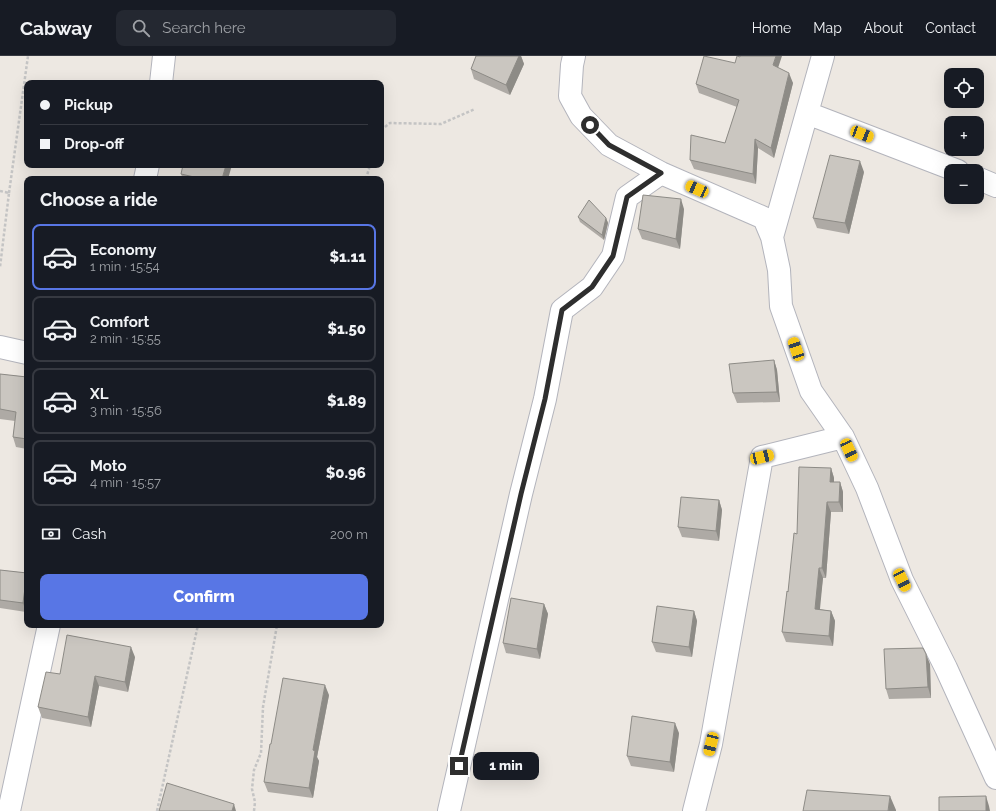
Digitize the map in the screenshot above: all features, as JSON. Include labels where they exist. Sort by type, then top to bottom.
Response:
[{"type":"street","points":[[161,80],[164,56]]},
{"type":"street","points":[[574,56],[570,96],[581,116],[609,145],[661,173],[764,218],[772,236],[779,270],[781,306],[811,391],[844,437],[867,488],[902,580],[946,668],[996,778]]},
{"type":"street","points":[[772,236],[823,56]]},
{"type":"street","points":[[807,113],[944,166]]},
{"type":"street","points":[[449,811],[521,494],[545,399],[562,310],[592,287],[613,256],[627,197],[661,173]]},
{"type":"street","points":[[984,181],[996,186]]},
{"type":"street","points":[[0,347],[24,352]]},
{"type":"street","points":[[694,811],[711,744],[762,457],[844,437]]},
{"type":"street","points":[[9,811],[48,628]]},
{"type":"path","points":[[25,80],[28,56]]},
{"type":"path","points":[[0,267],[24,85]]},
{"type":"path","points":[[384,128],[390,123],[441,124],[475,109]]},
{"type":"path","points":[[0,191],[9,193]]},
{"type":"path","points":[[157,811],[197,628]]},
{"type":"path","points":[[254,811],[255,802],[252,789],[254,770],[261,753],[263,707],[276,628]]},
{"type":"building","points":[[476,56],[519,56],[506,85],[471,69]]},
{"type":"building","points":[[704,56],[735,63],[737,56],[776,56],[773,65],[789,73],[771,148],[755,139],[753,174],[690,160],[691,135],[725,143],[739,100],[696,84]]},
{"type":"building","points":[[830,155],[860,161],[845,223],[813,218]]},
{"type":"building","points":[[182,168],[225,168],[223,176],[190,176],[181,174]]},
{"type":"building","points":[[643,195],[681,199],[676,239],[638,229]]},
{"type":"building","points":[[589,200],[606,218],[602,235],[578,217]]},
{"type":"building","points":[[774,360],[777,392],[733,393],[729,364]]},
{"type":"building","points":[[0,374],[24,377],[24,439],[13,437],[16,412],[0,409]]},
{"type":"building","points":[[799,467],[831,468],[830,482],[840,482],[839,502],[827,502],[822,568],[819,568],[815,609],[831,611],[829,636],[782,632],[794,533],[797,534]]},
{"type":"building","points":[[681,497],[719,500],[716,531],[678,527]]},
{"type":"building","points":[[0,570],[24,573],[23,603],[0,600]]},
{"type":"building","points":[[511,598],[544,604],[537,649],[503,643]]},
{"type":"building","points":[[657,606],[694,611],[689,647],[652,642]]},
{"type":"building","points":[[67,635],[131,647],[125,682],[95,676],[88,717],[38,707],[46,672],[60,674]]},
{"type":"building","points":[[923,648],[926,654],[928,687],[886,689],[884,649]]},
{"type":"building","points":[[283,678],[325,685],[313,750],[315,751],[309,788],[264,782]]},
{"type":"building","points":[[632,716],[675,723],[670,762],[627,756]]},
{"type":"building","points":[[167,783],[234,804],[232,811],[159,811]]},
{"type":"building","points":[[807,790],[890,796],[888,811],[803,811]]},
{"type":"building","points":[[986,796],[986,811],[939,811],[939,797]]},
{"type":"route","points":[[459,766],[521,494],[545,399],[562,310],[592,287],[613,256],[627,197],[661,173],[609,145],[590,125]]}]
